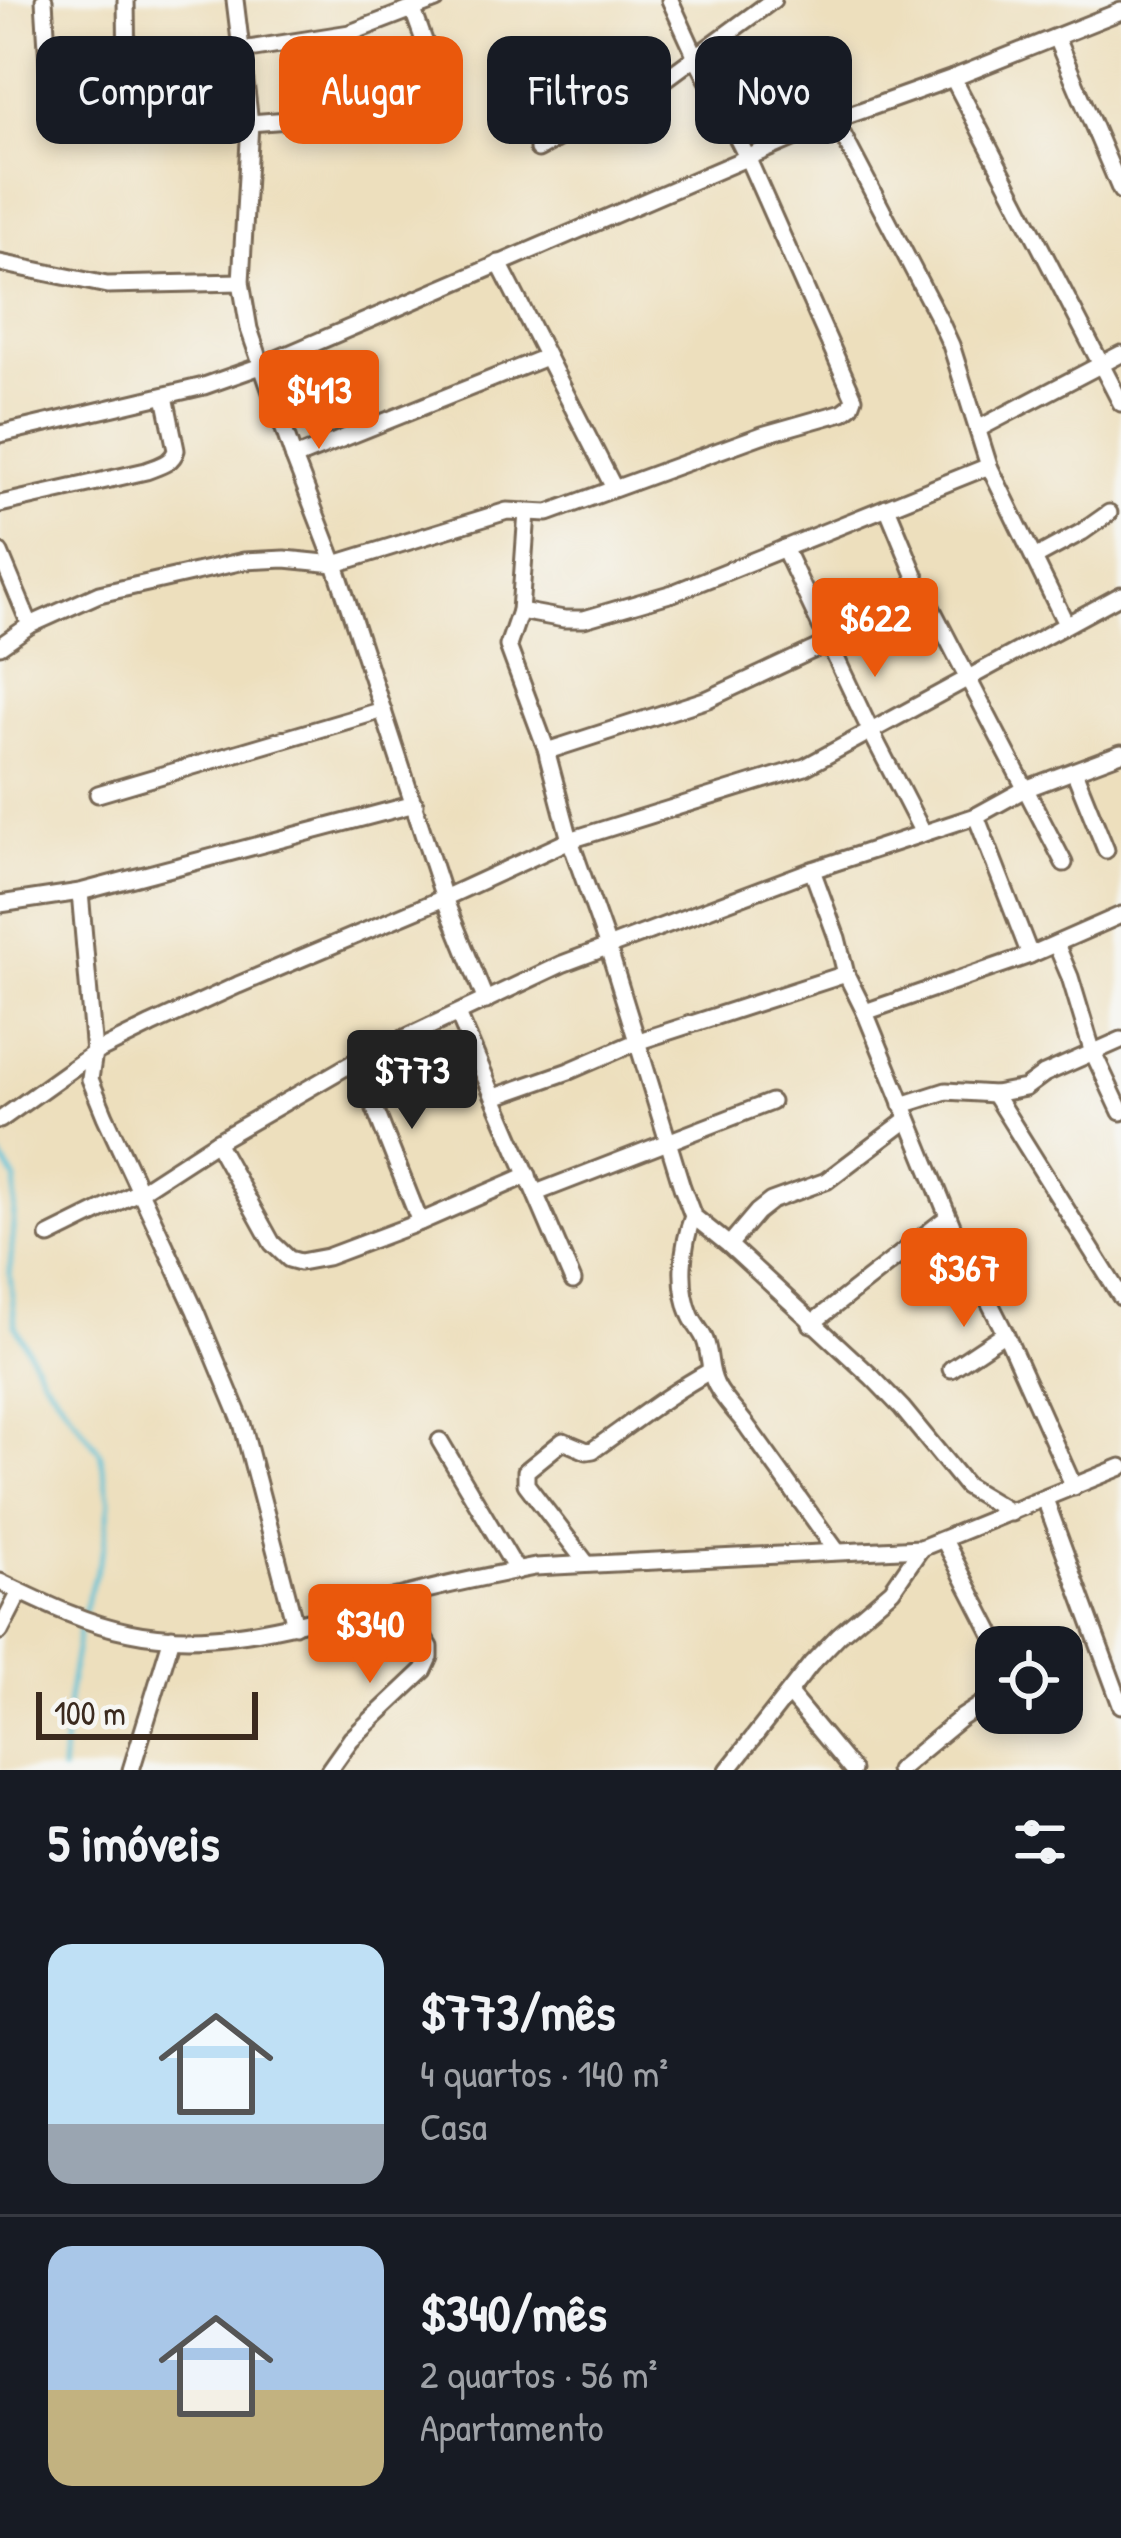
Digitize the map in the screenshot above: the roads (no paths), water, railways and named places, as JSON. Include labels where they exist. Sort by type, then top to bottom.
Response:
[{"type":"street","points":[[44,0],[46,36]]},
{"type":"street","points":[[126,0],[127,36]]},
{"type":"street","points":[[235,0],[240,36]]},
{"type":"street","points":[[334,36],[436,0]]},
{"type":"street","points":[[670,0],[695,55]]},
{"type":"street","points":[[724,36],[773,0]]},
{"type":"street","points":[[413,10],[422,36]]},
{"type":"street","points":[[852,114],[1121,10]]},
{"type":"street","points":[[1056,38],[1121,191]]},
{"type":"street","points":[[538,149],[640,94],[695,58]]},
{"type":"street","points":[[953,78],[1121,403]]},
{"type":"street","points":[[249,144],[241,282],[249,329],[335,564],[444,898],[486,1001]]},
{"type":"street","points":[[0,646],[30,625],[99,594],[266,559],[335,564],[507,511],[548,513],[763,435],[843,412],[854,398],[740,144]]},
{"type":"street","points":[[0,434],[165,396],[261,366],[778,144]]},
{"type":"street","points":[[848,144],[951,345],[989,466],[1066,624]]},
{"type":"street","points":[[499,262],[614,488]]},
{"type":"street","points":[[0,263],[107,285],[241,282]]},
{"type":"street","points":[[978,429],[1121,354]]},
{"type":"street","points":[[294,458],[547,357]]},
{"type":"street","points":[[0,504],[169,462],[176,450],[165,396]]},
{"type":"street","points":[[520,611],[584,619],[673,593],[989,466]]},
{"type":"street","points":[[886,507],[918,582],[1064,863]]},
{"type":"street","points":[[527,512],[520,611],[508,646],[547,751],[570,840],[693,1216],[872,1377],[966,1486],[1011,1513]]},
{"type":"street","points":[[1034,558],[1109,513]]},
{"type":"street","points":[[784,548],[923,833]]},
{"type":"street","points":[[0,553],[30,625]]},
{"type":"street","points":[[0,1120],[94,1053],[238,985],[570,840],[805,767],[1121,595]]},
{"type":"street","points":[[547,751],[708,698],[830,642]]},
{"type":"street","points":[[98,794],[383,710]]},
{"type":"street","points":[[50,1236],[142,1190],[356,1061],[562,964],[812,870],[976,816],[1025,789],[1121,753]]},
{"type":"street","points":[[1074,771],[1106,850]]},
{"type":"street","points":[[0,904],[80,892],[415,804]]},
{"type":"street","points":[[976,816],[1030,955]]},
{"type":"street","points":[[812,870],[846,974],[948,1217],[1074,1487]]},
{"type":"street","points":[[80,892],[94,1053],[91,1079],[242,1424],[295,1625]]},
{"type":"street","points":[[865,1012],[1030,955],[1121,915]]},
{"type":"street","points":[[1056,944],[1092,1050],[1121,1112]]},
{"type":"street","points":[[495,1097],[636,1042],[846,974]]},
{"type":"street","points":[[458,1014],[573,1281]]},
{"type":"street","points":[[729,1245],[771,1201],[826,1181],[905,1112],[946,1091],[994,1094],[1025,1088],[1044,1073],[1121,1040]]},
{"type":"street","points":[[356,1061],[420,1222]]},
{"type":"street","points":[[994,1094],[1121,1297]]},
{"type":"street","points":[[536,1193],[771,1102]]},
{"type":"street","points":[[216,1142],[272,1243],[289,1259],[300,1262],[420,1222],[528,1175]]},
{"type":"street","points":[[693,1216],[683,1260],[684,1283],[692,1318],[708,1349],[710,1371],[718,1389],[836,1550]]},
{"type":"street","points":[[811,1324],[948,1217]]},
{"type":"street","points":[[951,1369],[1005,1333]]},
{"type":"street","points":[[587,1564],[526,1484],[526,1471],[563,1441],[592,1450],[710,1371]]},
{"type":"street","points":[[440,1441],[517,1570]]},
{"type":"street","points":[[0,1582],[66,1614],[133,1633],[226,1635],[295,1625],[517,1570],[921,1548],[1121,1468]]},
{"type":"street","points":[[1045,1499],[1114,1665],[1121,1705]]},
{"type":"street","points":[[944,1540],[988,1626]]},
{"type":"street","points":[[728,1770],[826,1647],[892,1589],[921,1548]]},
{"type":"street","points":[[0,1631],[20,1592]]},
{"type":"street","points":[[329,1770],[351,1739],[424,1670],[430,1657],[430,1647],[396,1598]]},
{"type":"street","points":[[131,1770],[172,1637]]},
{"type":"street","points":[[789,1694],[852,1770]]},
{"type":"street","points":[[898,1770],[975,1709]]},
{"type":"waterway","points":[[0,1156],[16,1180],[10,1274],[15,1325],[42,1376],[100,1452],[110,1501],[104,1547],[81,1619],[62,1770]]}]
